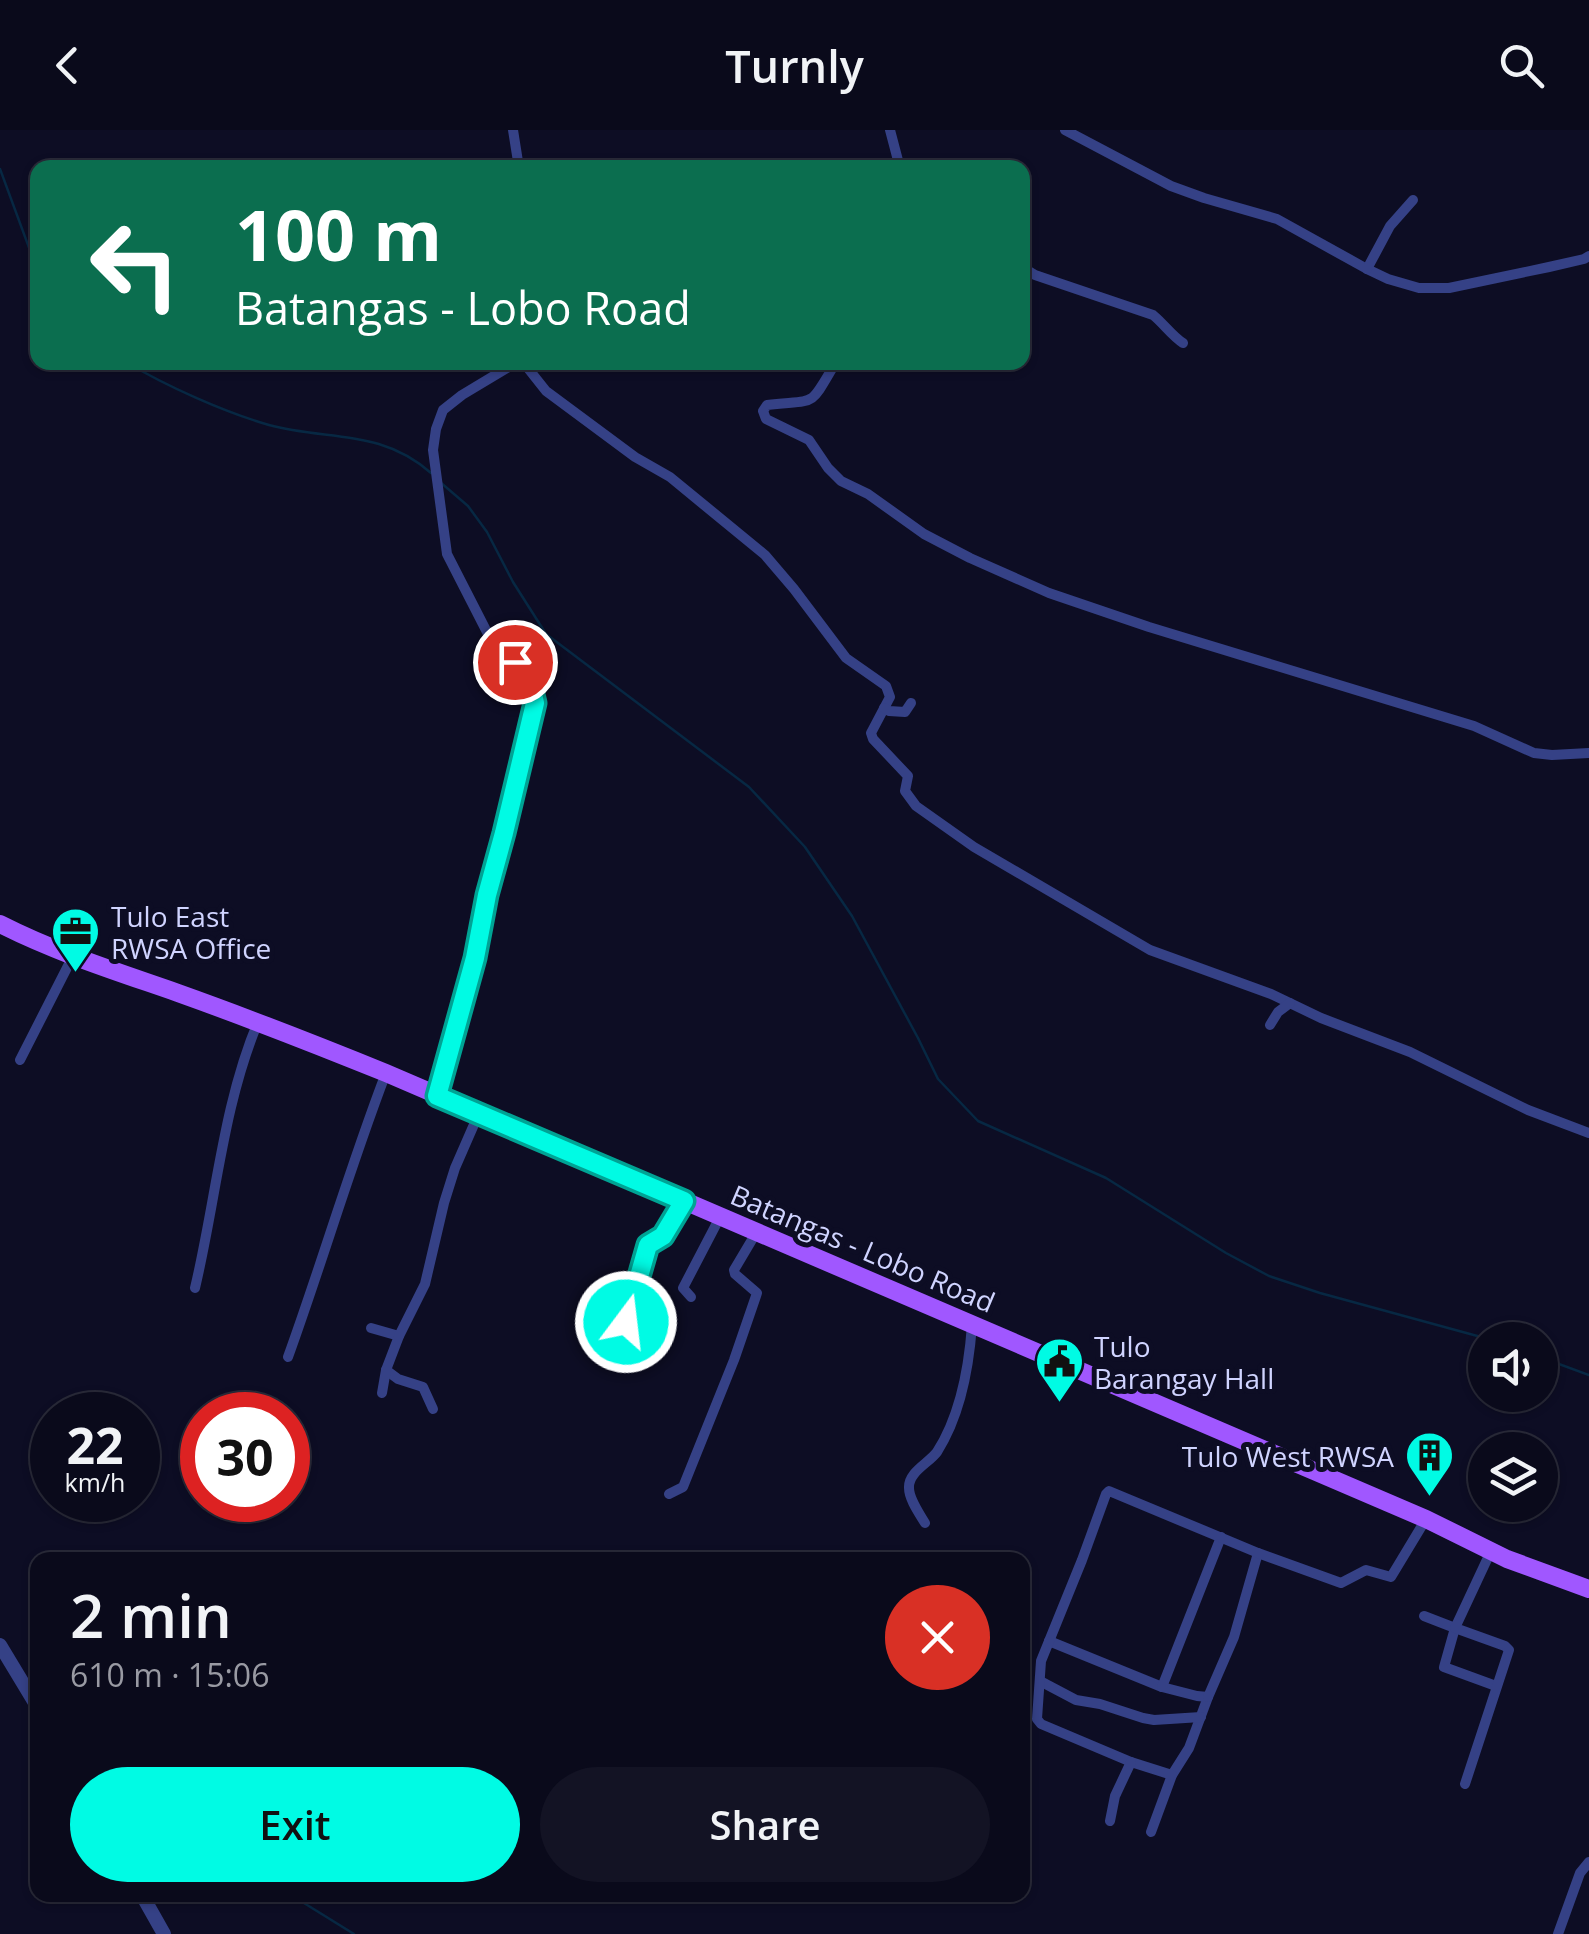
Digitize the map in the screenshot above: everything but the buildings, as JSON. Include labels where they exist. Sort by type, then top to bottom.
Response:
[{"type":"main road","name":"Batangas - Lobo Road","points":[[0,924],[73,956],[258,1022],[386,1074],[1426,1519],[1490,1551],[1589,1589]]},
{"type":"street","points":[[513,130],[518,160]]},
{"type":"street","points":[[890,130],[898,160]]},
{"type":"street","points":[[1065,130],[1171,186],[1277,218],[1367,269],[1419,288],[1449,288],[1589,256]]},
{"type":"street","points":[[1367,269],[1390,226],[1414,200]]},
{"type":"street","points":[[1030,271],[1153,315],[1184,343]]},
{"type":"street","points":[[437,1096],[475,958],[535,703],[531,686],[515,662],[490,638],[446,554],[433,450],[443,410],[506,370]]},
{"type":"street","points":[[527,370],[546,391],[635,458],[670,478],[766,555],[846,658],[886,686],[890,697],[872,730],[873,740],[908,776],[905,791],[916,806],[988,856],[1150,950],[1271,994],[1410,1052],[1528,1110],[1589,1133]]},
{"type":"street","points":[[832,370],[818,395],[808,402],[767,405],[762,411],[766,420],[809,440],[841,481],[955,550],[1049,593],[1474,726],[1534,753],[1589,753]]},
{"type":"street","points":[[884,708],[906,712],[911,703]]},
{"type":"street","points":[[20,1060],[73,956]]},
{"type":"street","points":[[1270,1025],[1290,1003]]},
{"type":"street","points":[[195,1288],[243,1057],[258,1022]]},
{"type":"street","points":[[288,1357],[386,1074]]},
{"type":"street","points":[[382,1393],[386,1370],[425,1284],[455,1168],[479,1113]]},
{"type":"street","points":[[649,1357],[642,1338],[626,1322],[648,1245],[663,1236],[684,1201]]},
{"type":"street","points":[[691,1296],[683,1288],[720,1217]]},
{"type":"street","points":[[670,1494],[683,1487],[756,1296],[757,1292],[734,1270],[756,1233]]},
{"type":"street","points":[[924,1523],[908,1489],[909,1482],[936,1452],[948,1428],[967,1369],[972,1325]]},
{"type":"street","points":[[371,1328],[400,1336]]},
{"type":"street","points":[[386,1370],[398,1379],[423,1386],[433,1408]]},
{"type":"street","points":[[1172,1775],[1131,1762],[1037,1720],[1041,1660],[1108,1491],[1341,1583],[1366,1570],[1391,1577],[1426,1519]]},
{"type":"street","points":[[1162,1687],[1220,1537]]},
{"type":"street","points":[[1490,1551],[1455,1628],[1444,1667],[1496,1686]]},
{"type":"street","points":[[1151,1832],[1172,1775],[1183,1761],[1234,1637],[1258,1552]]},
{"type":"street","points":[[1424,1616],[1508,1648],[1465,1784]]},
{"type":"street","points":[[1049,1641],[1162,1687],[1208,1697]]},
{"type":"street","points":[[0,1645],[30,1695]]},
{"type":"street","points":[[1040,1681],[1076,1700],[1144,1718],[1201,1717]]},
{"type":"street","points":[[1110,1822],[1115,1796],[1131,1762]]},
{"type":"street","points":[[1558,1934],[1580,1872],[1589,1862]]},
{"type":"street","points":[[146,1902],[164,1934]]},
{"type":"waterway","points":[[0,169],[30,250]]},
{"type":"waterway","points":[[141,370],[177,389],[269,425],[373,442],[412,459],[431,473]]},
{"type":"waterway","points":[[440,482],[468,506],[487,532],[546,634],[749,787],[805,847],[852,916],[938,1079],[978,1121],[1106,1178],[1269,1276],[1468,1333]]},
{"type":"waterway","points":[[1558,1364],[1589,1375]]},
{"type":"waterway","points":[[302,1902],[354,1934]]},
{"type":"place","name":"Tulo East RWSA Office","points":[[76,974]]},
{"type":"place","name":"Tulo Barangay Hall","points":[[1059,1404]]},
{"type":"place","name":"Tulo West RWSA","points":[[1429,1498]]},
{"type":"route","points":[[515,662],[531,686],[535,703],[475,958],[437,1096],[684,1201],[663,1236],[648,1245],[626,1322]]}]
